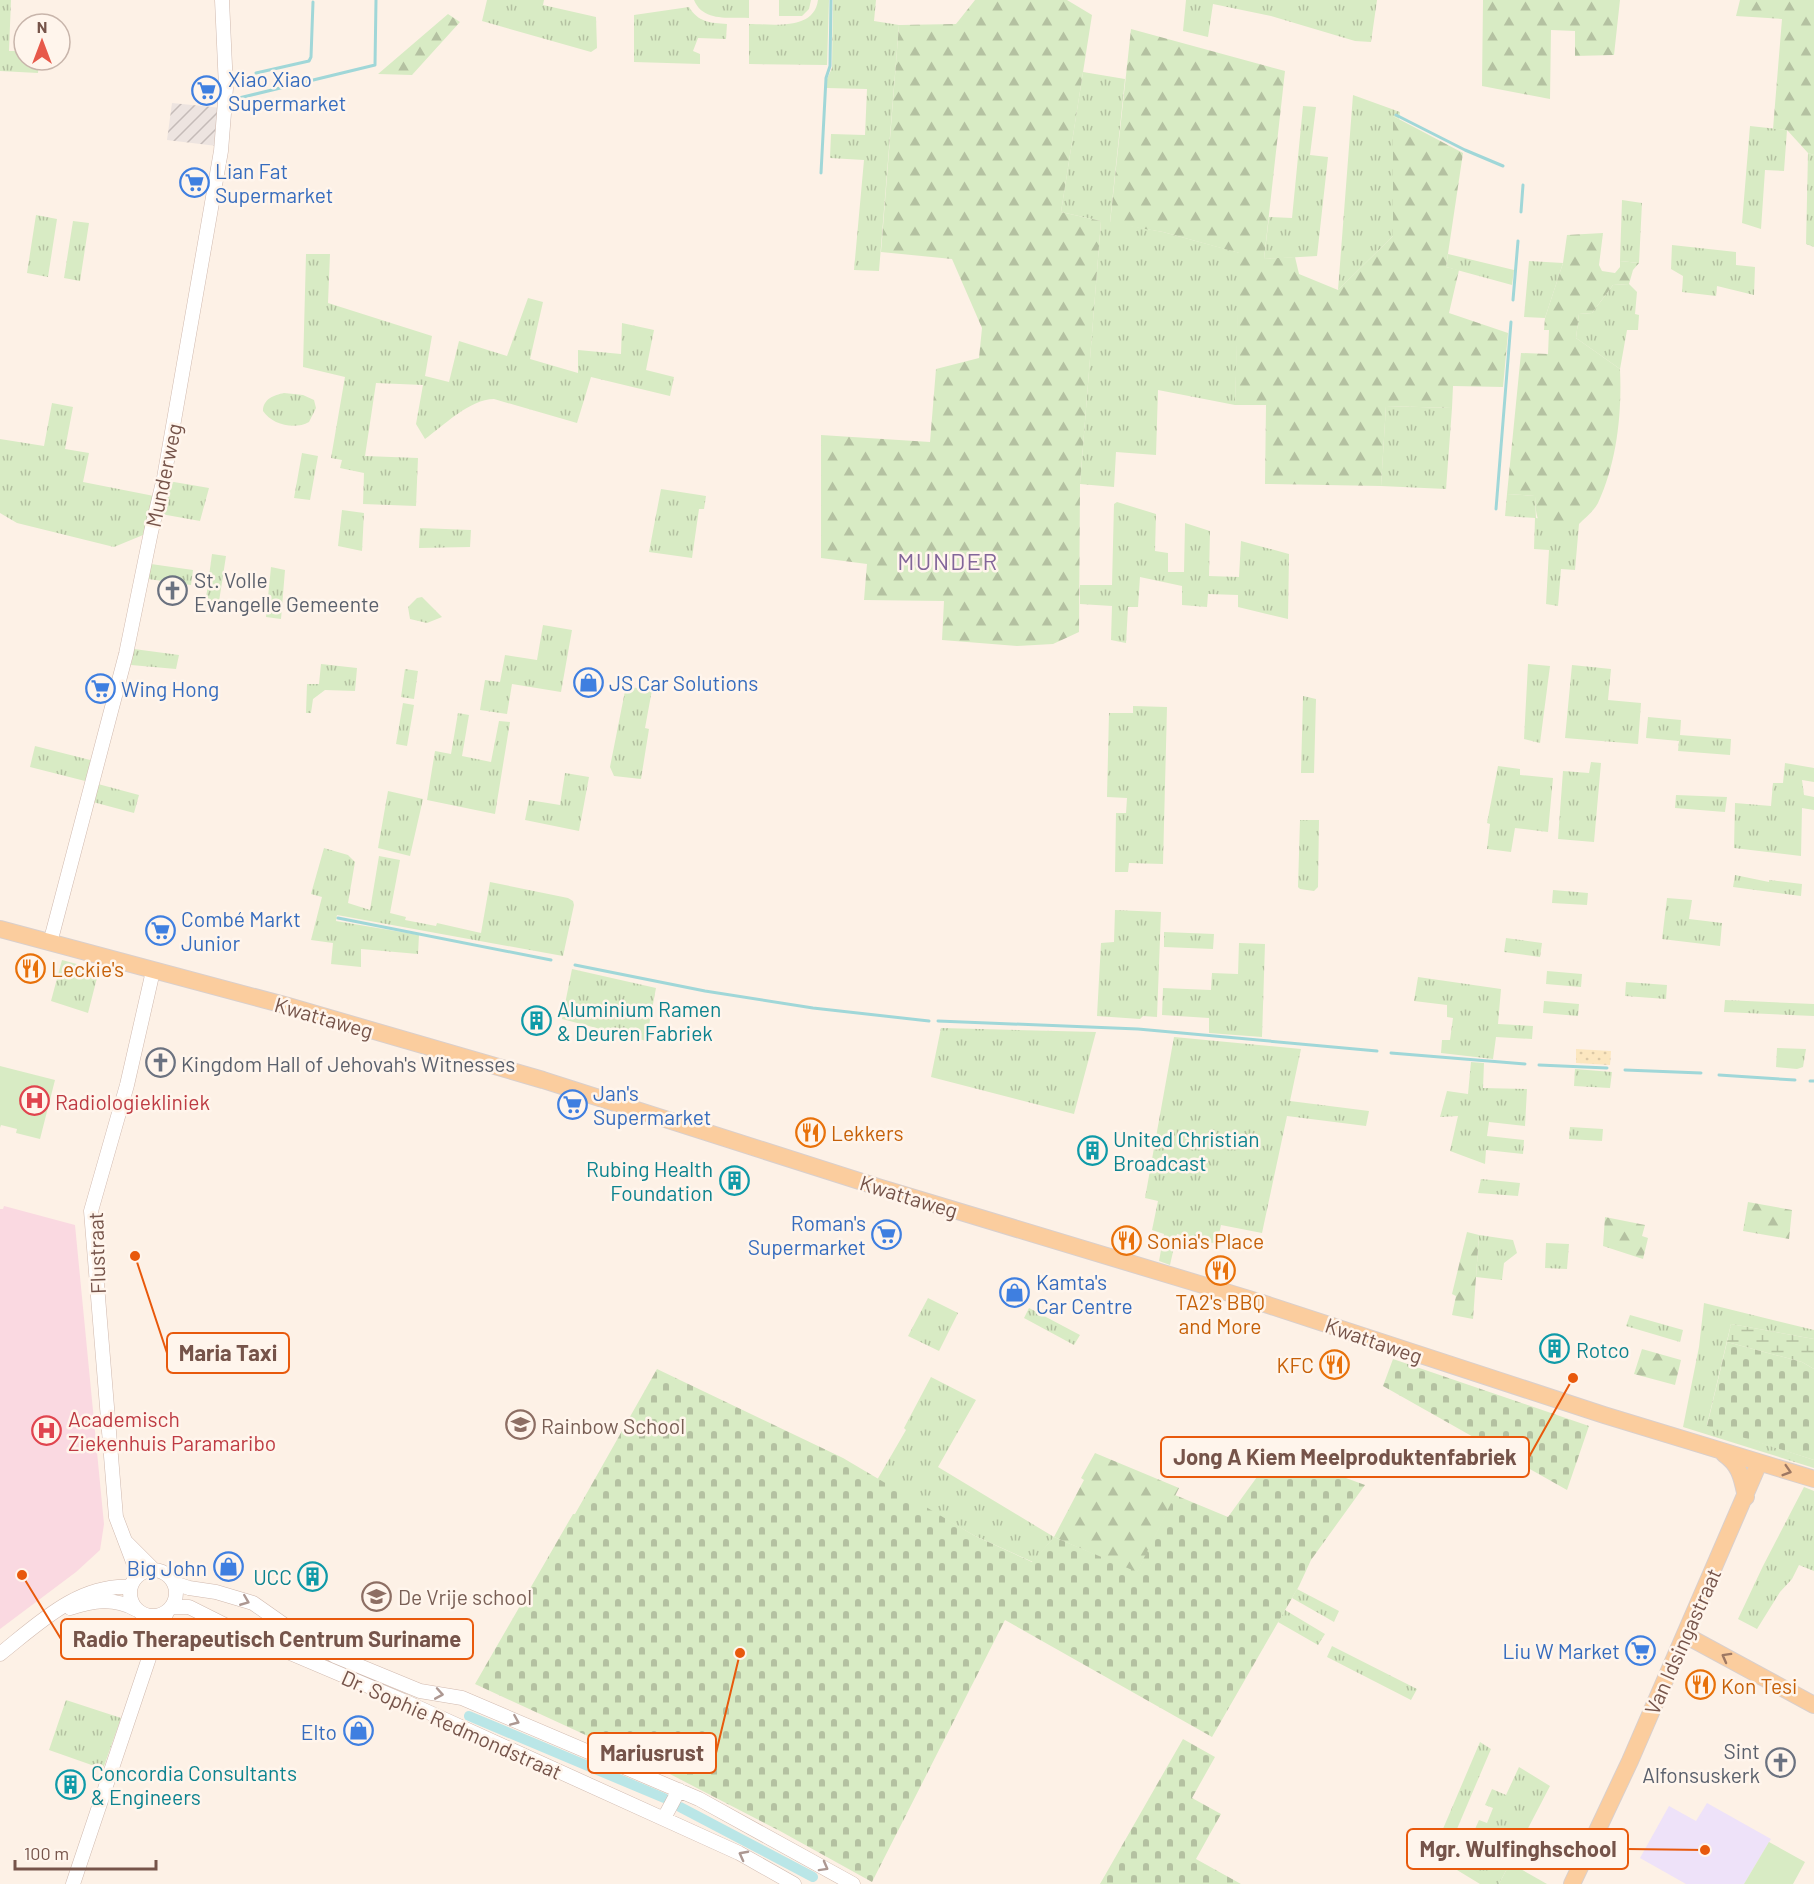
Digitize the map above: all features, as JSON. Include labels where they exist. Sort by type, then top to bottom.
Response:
[{"type":"main road","name":"Kwattaweg","points":[[0,929],[288,1006],[543,1080],[878,1187],[1259,1302],[1604,1415],[1814,1479]]},
{"type":"main road","points":[[1715,1449],[1737,1465],[1746,1497]]},
{"type":"main road","name":"Van Idsingastraat","points":[[1572,1884],[1685,1635],[1746,1497],[1759,1462]]},
{"type":"main road","points":[[1685,1635],[1814,1705]]},
{"type":"street","name":"Munderweg","points":[[50,943],[126,654],[164,478],[221,151],[226,88],[222,0]]},
{"type":"street","name":"Flustraat","points":[[138,1575],[116,1517],[91,1211],[127,1085],[153,971]]},
{"type":"street","name":"Flustraat","points":[[124,1541],[154,1570]]},
{"type":"street","points":[[73,1884],[151,1652],[176,1594],[174,1583],[165,1573],[154,1570],[138,1575],[130,1587],[129,1596],[152,1631],[151,1652]]},
{"type":"street","name":"Dr. Sophie Redmondstraat","points":[[174,1583],[253,1603],[335,1656],[420,1690],[462,1698],[679,1790],[853,1884]]},
{"type":"street","points":[[0,1654],[70,1602],[90,1592],[123,1586],[130,1587]]},
{"type":"street","points":[[51,1615],[93,1602],[104,1601],[121,1602],[140,1612],[156,1616],[169,1610]]},
{"type":"street","name":"Dr. Sophie Redmondstraat","points":[[169,1610],[189,1607],[231,1628],[406,1702],[739,1853],[794,1884]]},
{"type":"street","points":[[664,1818],[679,1790]]},
{"type":"shaded area","points":[[172,103],[222,108],[217,146],[167,140]]},
{"type":"shaded area","name":"Academisch Ziekenhuis Paramaribo","points":[[4,1206],[75,1225],[104,1524],[100,1550],[76,1572],[0,1629],[0,1209]]},
{"type":"shaded area","points":[[1707,1803],[1771,1839],[1744,1884],[1686,1884],[1640,1858],[1669,1806],[1696,1821]]},
{"type":"green space","points":[[0,0],[11,0],[9,51],[12,51],[12,72],[0,71]]},
{"type":"green space","points":[[487,0],[544,0],[543,5],[596,17],[597,48],[591,52],[482,21]]},
{"type":"green space","points":[[694,0],[749,0],[749,18],[725,18],[710,15],[698,7]]},
{"type":"green space","points":[[779,0],[811,0],[809,9],[802,16],[779,16]]},
{"type":"green space","points":[[818,0],[829,0],[827,65],[749,64],[749,24],[780,25],[801,21],[815,10]]},
{"type":"green space","points":[[833,0],[876,0],[874,21],[899,25],[879,271],[854,270],[864,160],[830,158],[831,134],[865,135],[867,89],[827,88],[827,79],[832,68]]},
{"type":"green space","points":[[975,0],[1067,0],[1092,15],[1061,212],[1101,221],[1080,484],[1079,632],[1053,644],[1017,646],[942,640],[944,601],[864,600],[867,564],[821,558],[821,435],[930,442],[936,369],[979,358],[982,328],[952,259],[881,252],[899,25],[956,24]]},
{"type":"green space","points":[[1186,0],[1377,0],[1371,42],[1355,41],[1271,16],[1213,4],[1208,37],[1183,31]]},
{"type":"green space","points":[[1483,0],[1620,0],[1614,55],[1575,56],[1575,31],[1551,30],[1550,99],[1482,86]]},
{"type":"green space","points":[[1740,0],[1814,0],[1814,155],[1808,153],[1787,130],[1773,129],[1782,19],[1736,16]]},
{"type":"green space","points":[[689,7],[696,16],[705,21],[727,24],[726,39],[698,38],[693,51],[700,54],[700,64],[634,62],[634,15]]},
{"type":"green space","points":[[448,14],[460,22],[412,75],[378,74]]},
{"type":"green space","points":[[1131,29],[1285,71],[1264,259],[1295,257],[1299,274],[1338,290],[1393,236],[1393,116],[1463,153],[1446,267],[1459,270],[1449,313],[1508,333],[1503,387],[1453,386],[1452,408],[1386,406],[1381,486],[1265,484],[1266,405],[1235,405],[1239,253],[1163,232],[1110,223]]},
{"type":"green space","points":[[1083,72],[1125,79],[1110,222],[1163,232],[1240,253],[1235,405],[1158,390],[1156,455],[1116,452],[1114,487],[1080,484],[1101,221],[1061,212]]},
{"type":"green space","points":[[1353,95],[1400,112],[1399,119],[1393,116],[1393,236],[1338,290]]},
{"type":"green space","points":[[1303,106],[1316,107],[1310,155],[1328,157],[1317,256],[1264,259],[1269,217],[1292,218]]},
{"type":"green space","points":[[1750,126],[1787,130],[1784,171],[1765,170],[1761,229],[1742,223]]},
{"type":"green space","points":[[1808,153],[1814,155],[1814,247],[1806,244]]},
{"type":"green space","points":[[1622,200],[1642,203],[1639,263],[1620,261]]},
{"type":"green space","points":[[36,215],[57,219],[48,277],[27,273]]},
{"type":"green space","points":[[73,221],[89,223],[80,281],[64,278]]},
{"type":"green space","points":[[1603,233],[1599,265],[1602,271],[1615,273],[1620,267],[1620,261],[1639,263],[1633,270],[1629,284],[1613,285],[1592,313],[1579,314],[1576,338],[1620,369],[1617,437],[1610,471],[1596,506],[1579,524],[1569,524],[1568,530],[1557,535],[1550,532],[1538,520],[1535,496],[1507,494],[1521,353],[1548,354],[1549,330],[1544,330],[1545,318],[1563,263],[1567,235]]},
{"type":"green space","points":[[1672,245],[1736,252],[1736,265],[1755,267],[1754,295],[1717,286],[1716,296],[1682,292],[1683,276],[1671,269]]},
{"type":"green space","points":[[306,254],[330,254],[328,303],[432,336],[425,376],[449,382],[459,341],[507,356],[528,298],[543,302],[530,359],[578,373],[578,350],[621,354],[622,323],[654,330],[646,370],[674,377],[670,396],[591,377],[577,423],[494,399],[485,400],[466,408],[425,439],[416,424],[423,385],[376,383],[365,456],[418,458],[416,506],[363,504],[364,473],[340,468],[342,460],[331,458],[345,377],[303,367]]},
{"type":"green space","points":[[1448,254],[1514,270],[1512,285],[1446,267]]},
{"type":"green space","points":[[1529,261],[1563,263],[1545,318],[1524,317]]},
{"type":"green space","points":[[1629,284],[1637,292],[1635,314],[1639,315],[1638,330],[1627,330],[1620,369],[1576,338],[1579,314],[1592,313],[1613,285]]},
{"type":"green space","points":[[284,393],[303,395],[314,400],[316,408],[309,422],[297,426],[284,425],[267,416],[263,411],[265,403],[273,396]]},
{"type":"green space","points":[[52,403],[73,407],[65,449],[89,453],[83,482],[154,496],[146,533],[114,547],[17,523],[0,513],[0,439],[44,446]]},
{"type":"green space","points":[[1386,406],[1452,408],[1446,489],[1381,486]]},
{"type":"green space","points":[[302,453],[318,456],[310,500],[294,498]]},
{"type":"green space","points":[[169,483],[209,488],[200,521],[161,514]]},
{"type":"green space","points":[[661,489],[706,496],[704,509],[699,509],[692,558],[649,552]]},
{"type":"green space","points":[[1507,494],[1535,496],[1536,518],[1579,524],[1575,570],[1561,569],[1558,606],[1546,604],[1549,550],[1534,549],[1535,518],[1505,516]]},
{"type":"green space","points":[[1117,502],[1156,514],[1155,551],[1168,553],[1168,572],[1184,572],[1185,523],[1210,531],[1209,576],[1239,577],[1241,541],[1289,554],[1288,619],[1238,607],[1238,595],[1208,594],[1207,607],[1182,605],[1182,586],[1140,577],[1138,607],[1128,607],[1126,643],[1111,640],[1112,606],[1080,604],[1080,585],[1112,585],[1114,504]]},
{"type":"green space","points":[[342,510],[364,513],[362,551],[338,546]]},
{"type":"green space","points":[[420,528],[471,530],[470,547],[419,548]]},
{"type":"green space","points":[[212,554],[226,556],[218,608],[205,606]]},
{"type":"green space","points":[[151,564],[193,570],[191,585],[148,579]]},
{"type":"green space","points":[[271,567],[285,570],[281,619],[266,617]]},
{"type":"green space","points":[[422,597],[442,617],[427,623],[410,619],[408,607],[417,598]]},
{"type":"green space","points":[[543,625],[572,630],[561,692],[512,684],[507,714],[480,710],[485,680],[500,682],[505,655],[537,660]]},
{"type":"green space","points":[[134,649],[179,655],[176,669],[131,665]]},
{"type":"green space","points":[[321,664],[357,668],[355,691],[325,690],[313,699],[311,713],[306,713],[307,684],[319,684]]},
{"type":"green space","points":[[1528,664],[1550,666],[1540,743],[1524,739]]},
{"type":"green space","points":[[1572,665],[1611,669],[1608,700],[1641,703],[1638,744],[1565,738]]},
{"type":"green space","points":[[405,669],[418,671],[414,699],[401,697]]},
{"type":"green space","points":[[630,687],[652,690],[645,728],[649,729],[641,779],[614,776],[610,767],[625,691]]},
{"type":"green space","points":[[1303,696],[1316,699],[1314,773],[1301,773]]},
{"type":"green space","points":[[403,703],[414,705],[407,746],[396,744]]},
{"type":"green space","points":[[1133,706],[1167,707],[1163,864],[1129,863],[1128,872],[1115,872],[1116,813],[1126,813],[1127,798],[1107,797],[1109,713],[1133,713]]},
{"type":"green space","points":[[458,713],[469,715],[462,756],[491,762],[499,721],[510,722],[495,814],[427,800],[435,751],[451,754]]},
{"type":"green space","points":[[1648,717],[1681,720],[1680,735],[1731,739],[1730,755],[1678,751],[1679,741],[1646,738]]},
{"type":"green space","points":[[35,746],[94,761],[89,782],[30,767]]},
{"type":"green space","points":[[1591,762],[1601,763],[1594,842],[1558,839],[1563,771],[1589,773]]},
{"type":"green space","points":[[1785,763],[1814,768],[1814,782],[1802,780],[1804,795],[1814,797],[1814,810],[1802,808],[1801,856],[1734,848],[1735,803],[1771,806],[1773,783],[1783,783]]},
{"type":"green space","points":[[1498,766],[1520,769],[1520,775],[1553,778],[1548,832],[1515,828],[1511,852],[1487,849],[1490,824],[1487,823]]},
{"type":"green space","points":[[565,773],[589,777],[579,831],[525,820],[529,800],[560,805]]},
{"type":"green space","points":[[98,784],[139,795],[134,813],[93,802]]},
{"type":"green space","points":[[388,791],[423,799],[410,856],[378,848]]},
{"type":"green space","points":[[1676,795],[1727,797],[1725,812],[1675,808]]},
{"type":"green space","points":[[1300,820],[1319,820],[1318,887],[1314,891],[1298,887]]},
{"type":"green space","points":[[324,848],[348,855],[355,862],[348,903],[370,910],[379,856],[400,860],[390,913],[406,917],[405,920],[436,926],[437,923],[481,933],[490,882],[568,898],[573,901],[574,905],[563,956],[337,915],[336,921],[419,935],[418,954],[361,949],[361,967],[331,964],[333,943],[311,940],[322,897],[311,894]]},
{"type":"green space","points":[[1735,875],[1769,882],[1769,880],[1802,884],[1801,896],[1733,887]]},
{"type":"green space","points":[[1553,890],[1588,893],[1587,905],[1552,903]]},
{"type":"green space","points":[[1667,898],[1692,900],[1689,919],[1722,923],[1720,946],[1662,939]]},
{"type":"green space","points":[[1115,910],[1161,912],[1157,1017],[1143,1016],[1140,1019],[1097,1016],[1101,943],[1114,942]]},
{"type":"green space","points":[[1164,932],[1214,934],[1213,949],[1164,947]]},
{"type":"green space","points":[[1506,938],[1542,943],[1540,957],[1504,952]]},
{"type":"green space","points":[[1239,943],[1265,944],[1262,1037],[1209,1033],[1209,1018],[1162,1015],[1163,988],[1211,990],[1212,973],[1238,974]]},
{"type":"green space","points":[[62,960],[99,970],[88,1013],[51,1001]]},
{"type":"green space","points":[[572,969],[656,988],[646,1041],[562,1019]]},
{"type":"green space","points":[[1547,971],[1582,974],[1581,987],[1546,984]]},
{"type":"green space","points":[[1418,977],[1501,989],[1498,1024],[1533,1026],[1532,1039],[1496,1037],[1493,1059],[1441,1053],[1442,1040],[1450,1040],[1453,1018],[1447,1017],[1447,1005],[1414,1001]]},
{"type":"green space","points":[[1626,982],[1667,985],[1666,999],[1625,996]]},
{"type":"green space","points":[[1725,1000],[1814,1004],[1814,1016],[1724,1012]]},
{"type":"green space","points":[[1544,1001],[1579,1004],[1578,1016],[1543,1013]]},
{"type":"green space","points":[[941,1028],[1096,1032],[1074,1114],[931,1077]]},
{"type":"green space","points":[[1174,1037],[1301,1049],[1290,1101],[1369,1111],[1366,1126],[1287,1116],[1262,1233],[1221,1225],[1217,1244],[1177,1234],[1170,1265],[1159,1261],[1164,1234],[1152,1230],[1158,1201],[1145,1198]]},
{"type":"green space","points":[[1777,1048],[1806,1049],[1803,1067],[1797,1069],[1776,1067]]},
{"type":"green space","points":[[1471,1062],[1484,1063],[1483,1088],[1527,1089],[1525,1126],[1489,1122],[1487,1136],[1524,1140],[1523,1154],[1486,1150],[1485,1164],[1450,1151],[1458,1116],[1440,1117],[1447,1091],[1468,1094]]},
{"type":"green space","name":"Radiologiekliniek","points":[[0,1066],[55,1080],[40,1139],[16,1133],[17,1129],[1,1125],[0,1128]]},
{"type":"green space","points":[[1575,1069],[1612,1072],[1610,1088],[1574,1086]]},
{"type":"green space","points":[[1570,1127],[1603,1129],[1602,1141],[1569,1139]]},
{"type":"green space","points":[[1481,1179],[1520,1183],[1518,1196],[1478,1193]]},
{"type":"green space","points":[[1748,1202],[1792,1210],[1789,1239],[1743,1231]]},
{"type":"green space","points":[[1605,1217],[1645,1225],[1642,1236],[1648,1238],[1643,1259],[1603,1246]]},
{"type":"green space","points":[[1467,1232],[1479,1235],[1473,1319],[1452,1315],[1456,1296],[1452,1294]]},
{"type":"green space","points":[[1479,1235],[1513,1240],[1517,1253],[1504,1263],[1502,1280],[1476,1277]]},
{"type":"green space","points":[[1546,1243],[1569,1244],[1567,1269],[1545,1268]]},
{"type":"green space","points":[[928,1298],[958,1313],[939,1351],[908,1336]]},
{"type":"green space","points":[[1704,1303],[1814,1330],[1814,1339],[1731,1324],[1707,1425],[1814,1460],[1814,1468],[1683,1427],[1699,1347]]},
{"type":"green space","points":[[1029,1308],[1080,1335],[1074,1345],[1024,1318]]},
{"type":"green space","points":[[1630,1315],[1683,1330],[1680,1342],[1626,1326]]},
{"type":"green space","points":[[1731,1324],[1814,1339],[1814,1369],[1802,1362],[1727,1342]]},
{"type":"green space","points":[[1727,1342],[1802,1362],[1814,1369],[1814,1460],[1707,1426]]},
{"type":"green space","points":[[1642,1349],[1681,1360],[1675,1385],[1634,1374]]},
{"type":"green space","points":[[1393,1359],[1589,1426],[1567,1490],[1383,1386]]},
{"type":"green space","points":[[657,1369],[843,1458],[975,1536],[1032,1562],[1054,1537],[1137,1572],[1175,1495],[1228,1517],[1275,1452],[1365,1485],[1311,1560],[1299,1586],[1212,1737],[1005,1620],[872,1882],[666,1772],[475,1684]]},
{"type":"green space","points":[[931,1377],[976,1400],[938,1467],[1054,1537],[1033,1562],[975,1536],[877,1480],[906,1430],[904,1428]]},
{"type":"green space","points":[[1095,1453],[1179,1488],[1137,1573],[1054,1537],[1084,1480],[1081,1478]]},
{"type":"green space","points":[[1804,1487],[1814,1491],[1814,1571],[1799,1565],[1792,1579],[1780,1592],[1757,1629],[1738,1619]]},
{"type":"green space","points":[[1297,1589],[1339,1611],[1334,1622],[1292,1598]]},
{"type":"green space","points":[[1285,1610],[1325,1634],[1318,1645],[1278,1622]]},
{"type":"green space","points":[[1332,1646],[1417,1689],[1411,1700],[1327,1657]]},
{"type":"green space","points":[[66,1700],[121,1718],[103,1769],[49,1750]]},
{"type":"green space","points":[[1183,1739],[1215,1757],[1192,1798],[1221,1814],[1196,1859],[1241,1884],[1100,1884]]},
{"type":"green space","points":[[1480,1742],[1491,1749],[1448,1850],[1446,1849],[1440,1863],[1431,1857]]},
{"type":"green space","points":[[1519,1767],[1550,1786],[1499,1884],[1480,1884],[1457,1870],[1479,1820],[1487,1823],[1493,1808],[1485,1805],[1492,1789],[1506,1795]]},
{"type":"green space","points":[[1769,1842],[1805,1862],[1793,1884],[1744,1884]]},
{"type":"green space","points":[[1510,1863],[1547,1884],[1499,1884]]},
{"type":"sand","points":[[1576,1049],[1611,1051],[1610,1065],[1576,1063]]},
{"type":"waterway","points":[[239,98],[375,65],[376,0]]},
{"type":"waterway","points":[[821,173],[826,78],[830,66],[831,0]]},
{"type":"waterway","points":[[256,73],[309,61],[313,2]]},
{"type":"waterway","points":[[1396,115],[1465,150],[1503,166]]},
{"type":"waterway","points":[[1521,212],[1523,185]]},
{"type":"waterway","points":[[1513,300],[1518,241]]},
{"type":"waterway","points":[[1496,509],[1511,322]]},
{"type":"waterway","points":[[338,918],[551,960]]},
{"type":"waterway","points":[[575,965],[705,991],[813,1008],[929,1021]]},
{"type":"waterway","points":[[938,1021],[1138,1029],[1377,1051]]},
{"type":"waterway","points":[[1391,1053],[1525,1064]]},
{"type":"waterway","points":[[1539,1065],[1607,1068]]},
{"type":"waterway","points":[[1625,1070],[1701,1073]]},
{"type":"waterway","points":[[1719,1075],[1795,1080]]},
{"type":"waterway","points":[[469,1716],[664,1798]]},
{"type":"waterway","points":[[680,1807],[813,1877]]},
{"type":"place","name":"Xiao Xiao Supermarket","points":[[207,90]]},
{"type":"place","name":"Lian Fat Supermarket","points":[[194,182]]},
{"type":"place","name":"St. Volle Evangelle Gemeente","points":[[173,591]]},
{"type":"place","name":"JS Car Solutions","points":[[588,682]]},
{"type":"place","name":"Wing Hong","points":[[100,688]]},
{"type":"place","name":"Combé Markt Junior","points":[[160,930]]},
{"type":"place","name":"Leckie's","points":[[30,968]]},
{"type":"place","name":"Aluminium Ramen & Deuren Fabriek","points":[[536,1020]]},
{"type":"place","name":"Kingdom Hall of Jehovah's Witnesses","points":[[160,1063]]},
{"type":"place","name":"Radiologiekliniek","points":[[34,1101]]},
{"type":"place","name":"Jan's Supermarket","points":[[572,1104]]},
{"type":"place","name":"Lekkers","points":[[810,1132]]},
{"type":"place","name":"United Christian Broadcast","points":[[1092,1150]]},
{"type":"place","name":"Rubing Health Foundation","points":[[734,1180]]},
{"type":"place","name":"Roman's Supermarket","points":[[887,1234]]},
{"type":"place","name":"Sonia's Place","points":[[1126,1240]]},
{"type":"place","name":"Maria Taxi","points":[[135,1256]]},
{"type":"place","name":"TA2's BBQ and More","points":[[1220,1270]]},
{"type":"place","name":"Kamta's Car Centre","points":[[1015,1293]]},
{"type":"place","name":"Rotco","points":[[1555,1349]]},
{"type":"place","name":"KFC","points":[[1335,1364]]},
{"type":"place","name":"Jong A Kiem Meelproduktenfabriek","points":[[1573,1378]]},
{"type":"place","name":"Rainbow School","points":[[520,1425]]},
{"type":"place","name":"Academisch Ziekenhuis Paramaribo","points":[[47,1430]]},
{"type":"place","name":"Big John","points":[[228,1567]]},
{"type":"place","name":"Radio Therapeutisch Centrum Suriname","points":[[22,1575]]},
{"type":"place","name":"UCC","points":[[313,1576]]},
{"type":"place","name":"De Vrije school","points":[[377,1596]]},
{"type":"place","name":"Liu W Market","points":[[1641,1650]]},
{"type":"place","name":"Mariusrust","points":[[740,1653]]},
{"type":"place","name":"Kon Tesi","points":[[1700,1685]]},
{"type":"place","name":"Elto","points":[[358,1731]]},
{"type":"place","name":"Sint Alfonsuskerk","points":[[1781,1762]]},
{"type":"place","name":"Concordia Consultants & Engineers","points":[[70,1784]]},
{"type":"place","name":"Mgr. Wulfinghschool","points":[[1705,1850]]},
{"type":"district","name":"MUNDER","points":[[948,560]]}]
